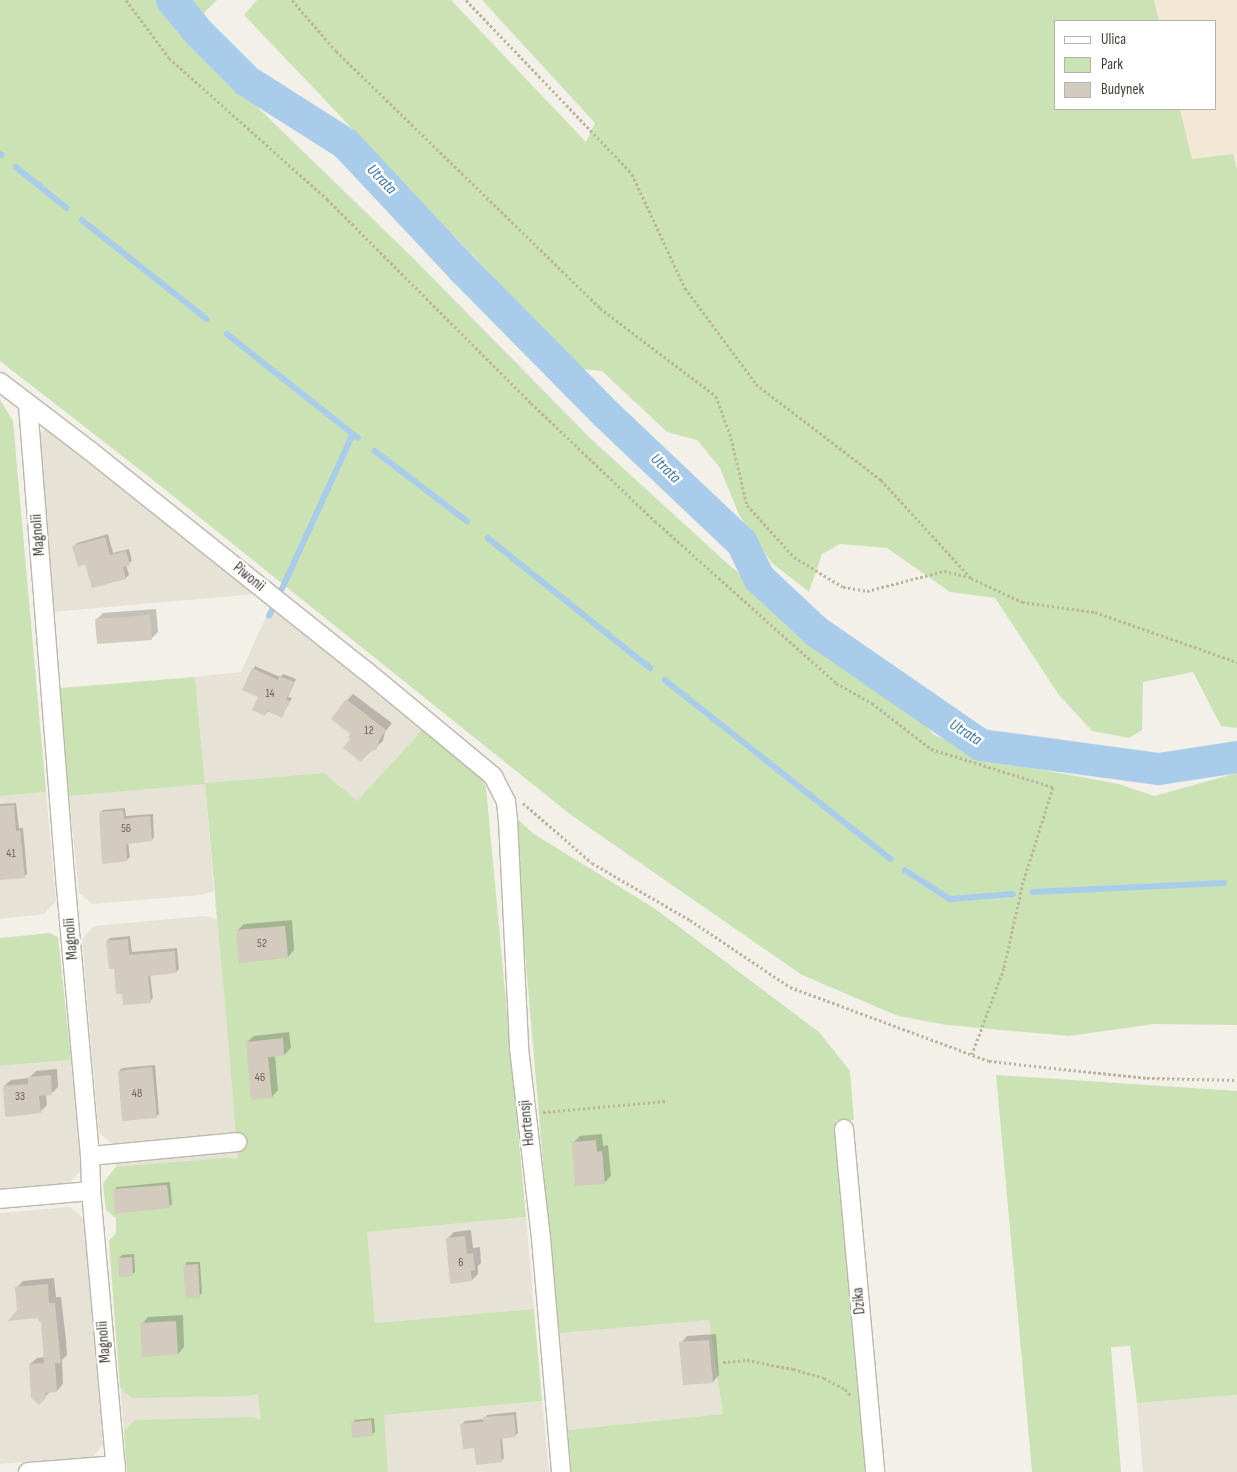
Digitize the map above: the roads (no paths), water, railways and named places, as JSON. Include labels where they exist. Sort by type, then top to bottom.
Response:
[{"type":"street","name":"Piwonii","points":[[0,382],[89,450],[358,664],[493,776]]},
{"type":"street","name":"Magnolii","points":[[28,405],[64,867],[90,1156],[90,1191],[116,1469]]},
{"type":"street","name":"Hortensji","points":[[493,776],[506,802],[508,820],[519,1048],[525,1114],[541,1238],[561,1472]]},
{"type":"street","name":"Dzika","points":[[844,1129],[875,1472]]},
{"type":"street","points":[[90,1156],[236,1142]]},
{"type":"street","points":[[0,1199],[90,1191]]},
{"type":"street","points":[[28,1472],[116,1469]]},
{"type":"waterway","name":"Utrata","points":[[172,0],[199,33],[247,81],[346,144],[463,269],[606,414],[742,543],[759,578],[817,632],[981,745],[1159,769],[1237,757]]},
{"type":"waterway","points":[[16,167],[67,208]]},
{"type":"waterway","points":[[82,220],[207,319]]},
{"type":"waterway","points":[[227,334],[358,438]]},
{"type":"waterway","points":[[282,589],[353,434]]},
{"type":"waterway","points":[[375,451],[467,521]]},
{"type":"waterway","points":[[488,538],[650,668]]},
{"type":"waterway","points":[[269,616],[273,608]]},
{"type":"waterway","points":[[665,680],[891,859]]},
{"type":"waterway","points":[[905,870],[950,899],[1013,894]]},
{"type":"waterway","points":[[1033,892],[1224,883]]}]
